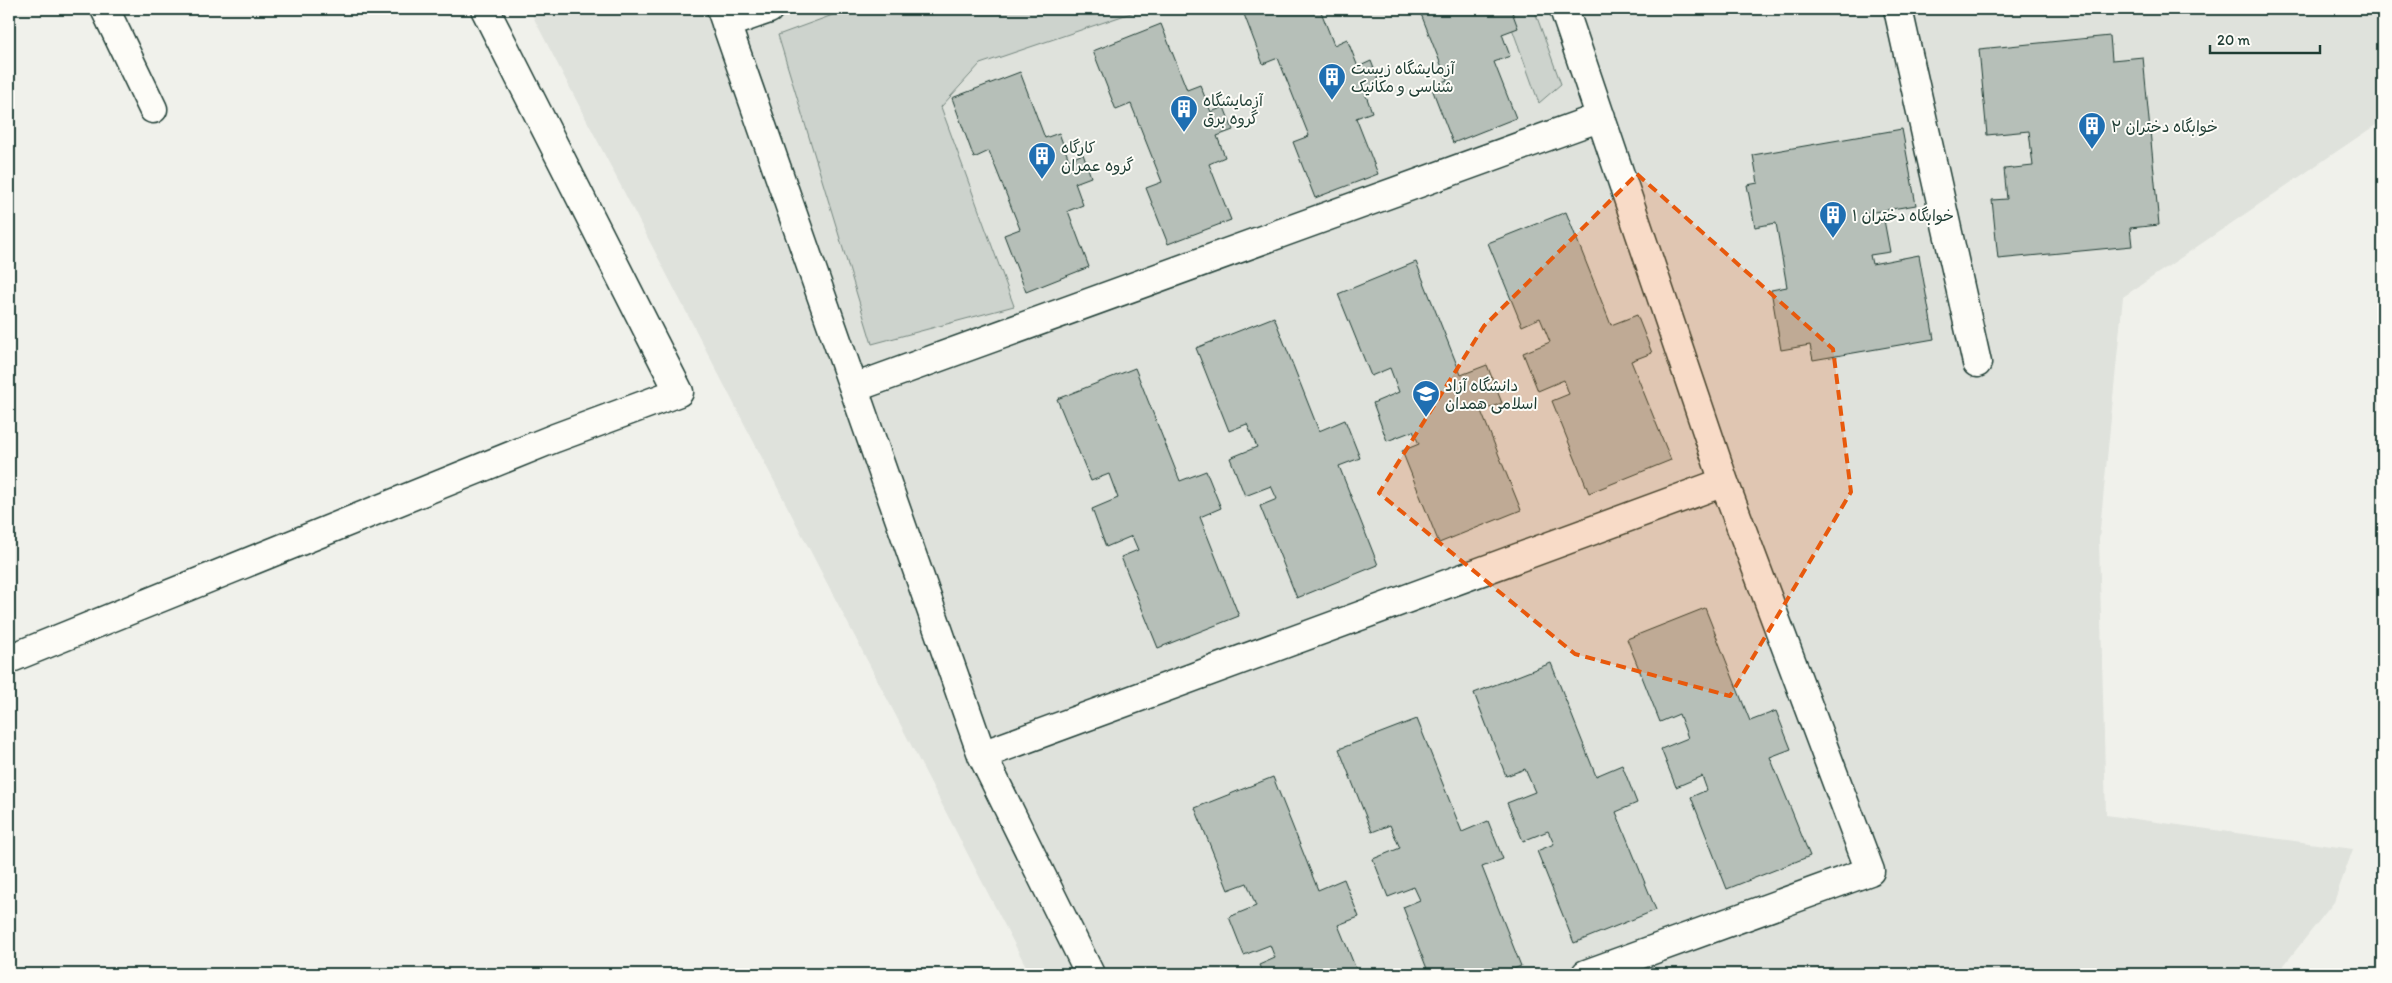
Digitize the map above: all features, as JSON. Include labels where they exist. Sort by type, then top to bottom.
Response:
[{"type":"lane","points":[[105,9],[153,109]]},
{"type":"lane","points":[[9,659],[555,438],[679,392],[485,9]]},
{"type":"lane","points":[[770,9],[724,17],[982,755],[1090,974]]},
{"type":"lane","points":[[1564,9],[1724,482],[1870,870],[1586,974]]},
{"type":"lane","points":[[1898,9],[1977,363]]},
{"type":"lane","points":[[854,388],[1601,117]]},
{"type":"lane","points":[[982,755],[1724,482]]},
{"type":"highlighted area","points":[[1637,174],[1833,349],[1851,492],[1730,696],[1575,654],[1379,493],[1484,326]]},
{"type":"shaded area","name":"دانشگاه آزاد اسلامی همدان","points":[[529,9],[2383,9],[2383,120],[2123,297],[2099,539],[2106,815],[2353,849],[2334,902],[2277,974],[1030,974]]},
{"type":"shaded area","points":[[849,9],[1143,9],[980,64],[941,107],[1014,306],[872,344],[778,35]]},
{"type":"shaded area","points":[[1505,9],[1534,9],[1561,84],[1539,103]]},
{"type":"building","name":"آزمایشگاه زیست شناسی و مکانیک","points":[[1242,9],[1320,9],[1334,45],[1347,39],[1358,67],[1371,61],[1380,84],[1364,90],[1372,112],[1356,118],[1378,174],[1315,198],[1293,142],[1309,136],[1278,58],[1263,64]]},
{"type":"building","points":[[1419,9],[1495,9],[1496,11],[1511,9],[1518,28],[1502,34],[1510,56],[1494,62],[1516,118],[1453,143],[1431,86],[1447,80]]},
{"type":"building","name":"آزمایشگاه گروه برق","points":[[1161,24],[1187,90],[1200,85],[1211,112],[1224,107],[1233,130],[1217,136],[1225,157],[1209,164],[1231,220],[1168,244],[1146,188],[1162,182],[1131,104],[1116,110],[1093,51]]},
{"type":"building","name":"خوابگاه دختران ۲","points":[[2110,36],[2112,60],[2143,57],[2159,225],[2130,228],[2132,246],[1998,259],[1992,200],[2007,199],[2004,169],[2033,166],[2029,131],[1987,135],[1979,49]]},
{"type":"building","name":"کارگاه گروه عمران","points":[[1020,72],[1045,138],[1059,133],[1069,160],[1083,154],[1091,177],[1075,183],[1083,205],[1068,211],[1089,267],[1026,292],[1004,235],[1020,229],[989,151],[974,158],[952,98]]},
{"type":"building","name":"خوابگاه دختران ۱","points":[[1902,129],[1916,205],[1862,214],[1864,224],[1884,220],[1890,252],[1870,255],[1872,264],[1919,255],[1934,339],[1813,360],[1810,345],[1781,350],[1771,290],[1787,287],[1776,223],[1755,227],[1747,185],[1758,183],[1753,155]]},
{"type":"building","points":[[1566,212],[1611,325],[1637,315],[1652,353],[1631,361],[1671,460],[1589,493],[1552,401],[1569,394],[1564,380],[1538,391],[1523,353],[1550,342],[1540,318],[1522,326],[1488,243]]},
{"type":"building","points":[[1416,262],[1461,375],[1487,365],[1502,403],[1481,411],[1521,510],[1439,543],[1402,451],[1419,444],[1413,431],[1387,441],[1373,403],[1399,392],[1390,368],[1371,376],[1338,294]]},
{"type":"building","points":[[1274,317],[1319,431],[1345,420],[1360,458],[1339,466],[1378,565],[1297,598],[1260,506],[1277,499],[1271,486],[1245,496],[1230,458],[1257,447],[1247,424],[1229,431],[1196,348]]},
{"type":"building","points":[[1135,368],[1180,481],[1206,471],[1221,508],[1200,517],[1239,616],[1158,648],[1121,557],[1138,550],[1132,536],[1106,547],[1092,509],[1118,498],[1109,474],[1091,481],[1057,399]]},
{"type":"building","points":[[1705,608],[1750,721],[1776,711],[1791,749],[1770,757],[1810,856],[1727,889],[1691,797],[1707,790],[1702,776],[1676,787],[1661,749],[1688,738],[1679,714],[1660,722],[1627,639]]},
{"type":"building","points":[[1551,663],[1596,776],[1622,765],[1637,803],[1616,812],[1656,910],[1574,943],[1537,851],[1554,844],[1548,831],[1523,841],[1507,803],[1535,792],[1525,769],[1506,776],[1474,693]]},
{"type":"building","points":[[1417,719],[1462,832],[1488,821],[1503,859],[1482,867],[1521,966],[1501,974],[1429,974],[1403,907],[1420,900],[1414,887],[1388,897],[1373,859],[1400,848],[1390,825],[1372,832],[1339,749]]},
{"type":"building","points":[[1273,777],[1318,890],[1344,879],[1359,917],[1338,925],[1358,974],[1263,974],[1259,965],[1275,958],[1270,945],[1244,955],[1229,917],[1256,906],[1247,883],[1228,890],[1195,808]]},
{"type":"place","name":"آزمایشگاه زیست شناسی و مکانیک","points":[[1332,101]]},
{"type":"place","name":"آزمایشگاه گروه برق","points":[[1184,133]]},
{"type":"place","name":"خوابگاه دختران ۲","points":[[2092,150]]},
{"type":"place","name":"کارگاه گروه عمران","points":[[1042,180]]},
{"type":"place","name":"خوابگاه دختران ۱","points":[[1833,239]]},
{"type":"place","name":"دانشگاه آزاد اسلامی همدان","points":[[1426,418]]}]
